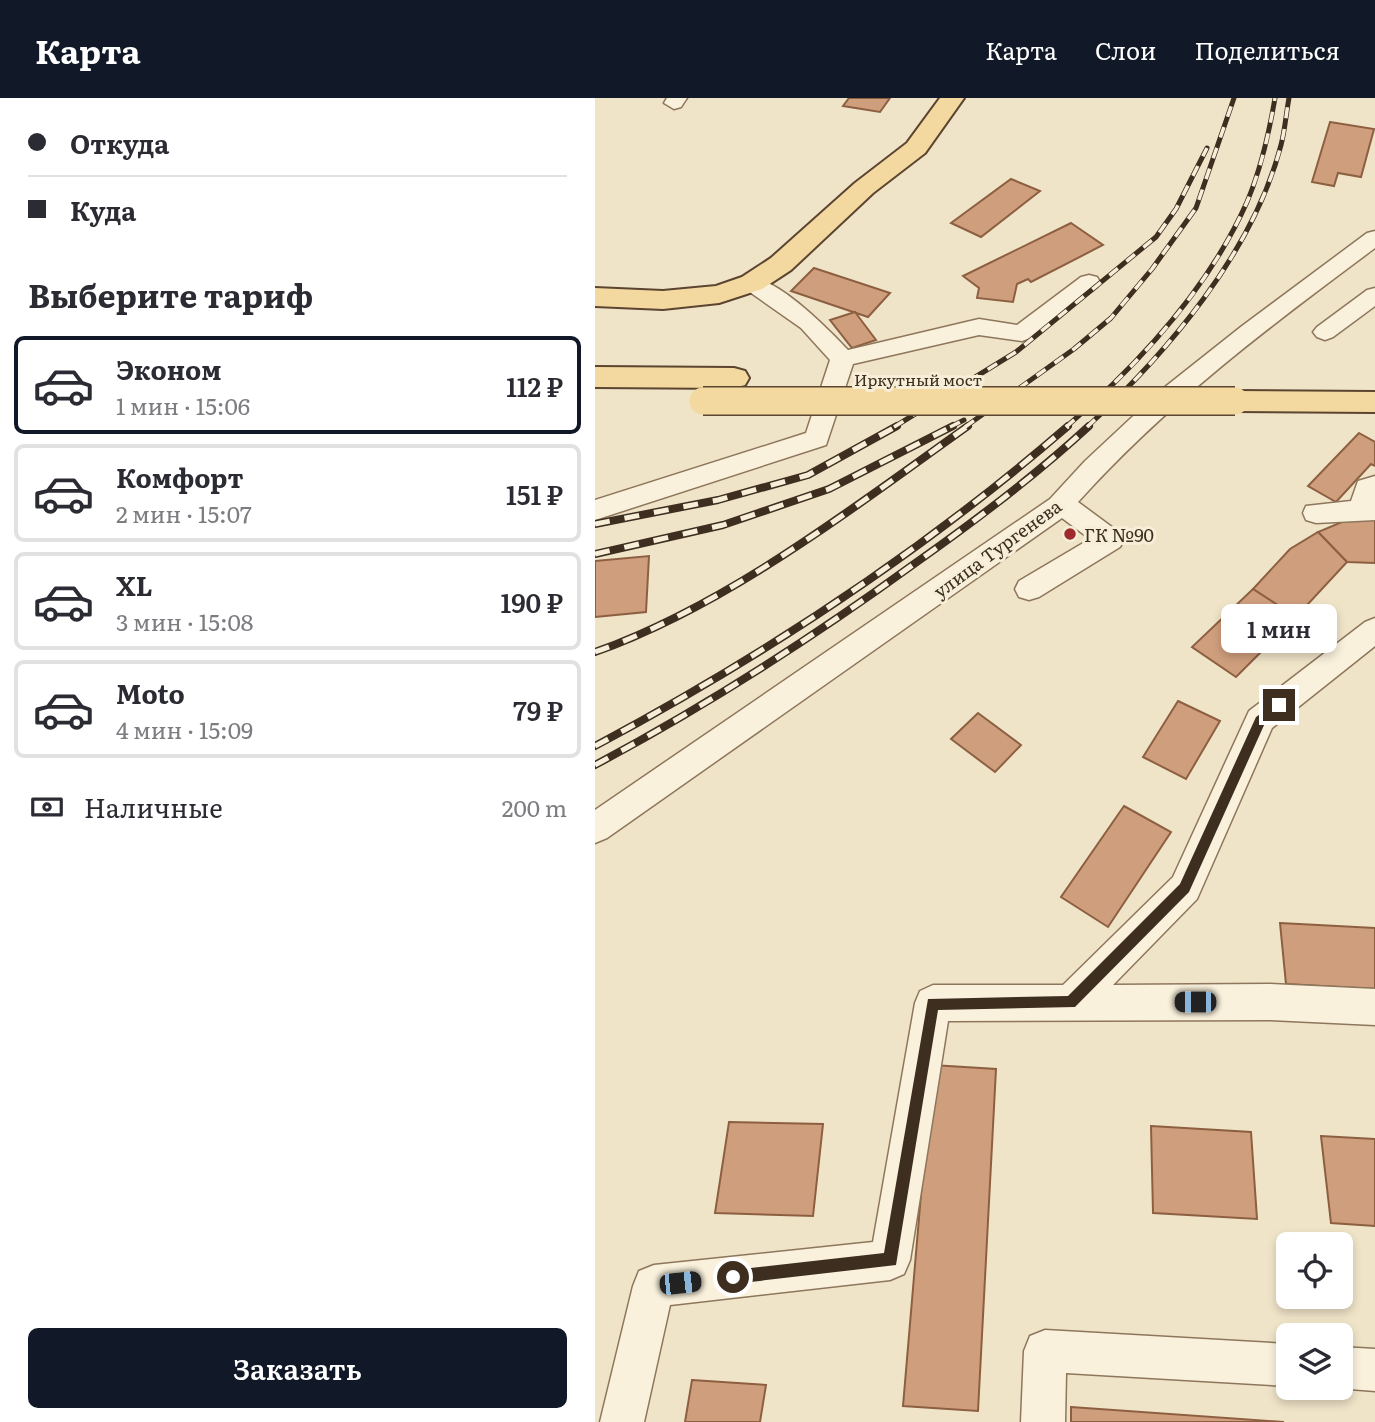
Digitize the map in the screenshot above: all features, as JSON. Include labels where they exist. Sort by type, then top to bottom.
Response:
[{"type":"main road","points":[[595,297],[663,300],[719,294],[752,283],[781,264],[864,188],[916,148],[952,98]]},
{"type":"main road","name":"Иркутный мост","points":[[595,377],[734,378],[1238,392]]},
{"type":"main road","points":[[1238,392],[1375,382]]},
{"type":"main road","points":[[1238,392],[1375,401]]},
{"type":"main road","name":"Иркутный мост","points":[[595,399],[703,401],[1238,392]]},
{"type":"street","name":"улица Тургенева","points":[[595,828],[1061,503],[1113,447],[1227,348],[1375,238]]},
{"type":"street","points":[[843,359],[979,327],[1022,332],[1090,282]]},
{"type":"street","points":[[752,283],[809,323],[843,359]]},
{"type":"street","points":[[1325,332],[1375,295]]},
{"type":"street","points":[[595,510],[817,439],[843,359]]},
{"type":"street","points":[[1316,513],[1368,510],[1367,488],[1375,486]]},
{"type":"street","points":[[1029,589],[1110,540],[1061,503]]},
{"type":"street","points":[[1070,1002],[1185,888],[1260,720],[1375,630]]},
{"type":"street","points":[[622,1422],[654,1286],[890,1260],[933,1003],[1270,1002],[1375,1007]]},
{"type":"street","points":[[1043,1422],[1045,1351],[1276,1364]]},
{"type":"street","points":[[1353,1369],[1375,1370]]},
{"type":"building","points":[[849,98],[890,98],[880,112],[843,106]]},
{"type":"building","points":[[1330,122],[1374,129],[1361,177],[1338,173],[1334,186],[1312,182]]},
{"type":"building","points":[[1011,179],[1040,191],[981,237],[951,223]]},
{"type":"building","points":[[1071,223],[1103,245],[1031,282],[1028,279],[1017,284],[1013,302],[977,298],[979,288],[963,276]]},
{"type":"building","points":[[814,268],[890,293],[868,317],[791,291]]},
{"type":"building","points":[[855,312],[876,340],[852,348],[830,320]]},
{"type":"building","points":[[1359,433],[1375,442],[1375,466],[1371,464],[1336,502],[1308,486]]},
{"type":"building","points":[[1349,519],[1375,519],[1375,563],[1347,562],[1318,532]]},
{"type":"building","points":[[1318,532],[1347,562],[1296,617],[1253,589],[1290,549]]},
{"type":"building","points":[[649,556],[646,612],[595,617],[595,561]]},
{"type":"building","points":[[1253,589],[1296,617],[1236,677],[1192,647]]},
{"type":"building","points":[[1178,701],[1220,721],[1186,779],[1143,757]]},
{"type":"building","points":[[978,713],[1021,745],[995,772],[951,739]]},
{"type":"building","points":[[1124,806],[1171,832],[1108,927],[1061,897]]},
{"type":"building","points":[[1280,923],[1375,928],[1375,989],[1286,984]]},
{"type":"building","points":[[932,1065],[996,1069],[978,1411],[903,1406]]},
{"type":"building","points":[[729,1122],[823,1124],[813,1216],[715,1213]]},
{"type":"building","points":[[1151,1126],[1251,1132],[1257,1219],[1153,1213]]},
{"type":"building","points":[[1321,1136],[1375,1139],[1375,1226],[1331,1223]]},
{"type":"building","points":[[692,1380],[766,1385],[760,1422],[685,1422]]},
{"type":"building","points":[[1071,1407],[1284,1422],[1071,1422]]},
{"type":"railway","points":[[965,427],[1074,349],[1111,318],[1152,269],[1196,208],[1234,98]]},
{"type":"railway","points":[[1066,427],[1145,352],[1192,296],[1212,266],[1231,234],[1252,189],[1264,151],[1275,98]]},
{"type":"railway","points":[[1087,427],[1176,334],[1228,262],[1268,185],[1284,134],[1289,98]]},
{"type":"railway","points":[[894,427],[1016,352],[1156,237],[1176,209],[1207,148]]},
{"type":"railway","points":[[950,427],[964,420]]},
{"type":"railway","points":[[595,524],[718,500],[808,475],[897,426]]},
{"type":"railway","points":[[595,554],[723,525],[829,489],[953,426]]},
{"type":"railway","points":[[595,652],[645,632],[693,608],[789,552],[968,426]]},
{"type":"railway","points":[[595,746],[719,676],[841,599],[957,516],[1068,426]]},
{"type":"railway","points":[[595,765],[718,695],[837,618],[982,515],[1089,426]]},
{"type":"place","name":"ГК №90","points":[[1070,534]]},
{"type":"route","points":[[733,1277],[890,1260],[933,1003],[1070,1002],[1185,888],[1260,720],[1279,705]]}]
